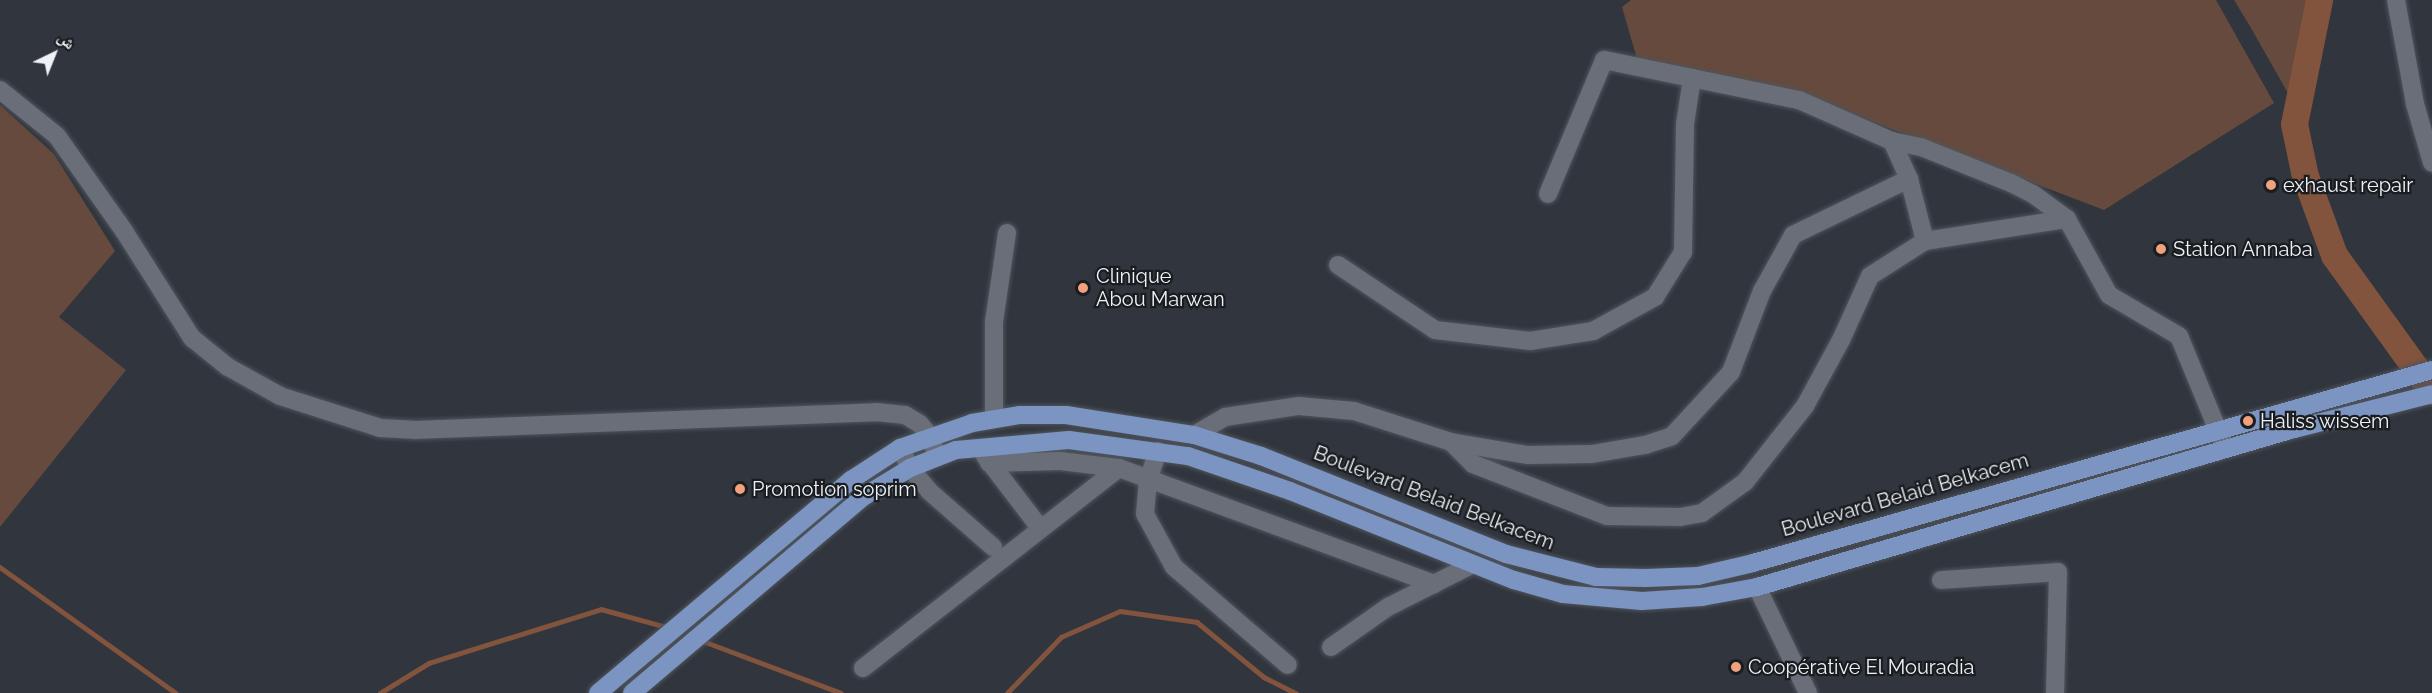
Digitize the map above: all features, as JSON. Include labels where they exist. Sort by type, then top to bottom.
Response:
[{"type":"main road","name":"Boulevard Belaid Belkacem","points":[[598,693],[708,598],[851,480],[900,448],[929,435],[994,419],[1066,415],[1194,435],[1261,456],[1506,554],[1596,577],[1646,578],[1698,576],[1753,563],[2220,428],[2432,370]]},
{"type":"main road","points":[[632,693],[863,497],[910,468],[937,455],[979,447],[1069,440],[1158,451],[1246,475],[1473,564],[1563,594],[1642,601],[1702,597],[1757,587],[2225,449],[2430,394]]},
{"type":"street","points":[[2396,0],[2424,103],[2432,163]]},
{"type":"street","points":[[1548,194],[1604,60],[1799,100],[1892,141],[1921,147],[2011,183],[2033,194],[2067,219],[2109,296],[2180,336],[2220,428],[2225,449]]},
{"type":"street","points":[[1338,265],[1435,330],[1530,341],[1593,331],[1655,297],[1683,252],[1685,124],[1692,78]]},
{"type":"street","points":[[0,90],[57,136],[124,231],[192,338],[228,367],[280,396],[380,428],[414,430],[876,412],[905,415],[929,435],[937,455]]},
{"type":"street","points":[[1892,141],[1909,179],[1926,241]]},
{"type":"street","points":[[1194,435],[1225,417],[1299,406],[1354,411],[1451,442],[1528,455],[1592,454],[1645,445],[1672,436],[1731,372],[1762,291],[1793,235],[1909,179]]},
{"type":"street","points":[[1451,442],[1473,464],[1607,516],[1680,517],[1702,513],[1745,482],[1804,406],[1841,340],[1870,276],[1926,241],[2067,219]]},
{"type":"street","points":[[994,419],[994,322],[1007,233]]},
{"type":"street","points":[[979,447],[1040,528]]},
{"type":"street","points":[[900,448],[910,468],[929,491],[993,547]]},
{"type":"street","points":[[1158,451],[1148,480],[1145,514],[1174,567],[1288,665]]},
{"type":"street","points":[[989,463],[1060,461],[1119,468],[1434,584]]},
{"type":"street","points":[[863,668],[1119,468]]},
{"type":"street","points":[[1331,647],[1388,607],[1473,564]]},
{"type":"street","points":[[1941,580],[2058,572],[2055,693]]},
{"type":"street","points":[[1757,587],[1808,693]]},
{"type":"shaded area","points":[[1631,0],[2216,0],[2274,103],[2104,210],[1789,90],[1639,66],[1622,7]]},
{"type":"shaded area","points":[[2234,0],[2313,0],[2293,102],[2251,28]]},
{"type":"shaded area","points":[[0,105],[54,154],[115,251],[59,317],[126,370],[0,527]]},
{"type":"waterway","points":[[2319,0],[2294,124],[2305,176],[2334,255],[2432,391]]},
{"type":"waterway","points":[[0,567],[176,693]]},
{"type":"waterway","points":[[380,693],[429,663],[601,609],[667,627]]},
{"type":"waterway","points":[[1007,693],[1061,637],[1120,611],[1197,622],[1264,677],[1296,693]]},
{"type":"waterway","points":[[703,641],[841,693]]},
{"type":"place","name":"exhaust repair","points":[[2271,185]]},
{"type":"place","name":"Station Annaba","points":[[2161,249]]},
{"type":"place","name":"Clinique Abou Marwan","points":[[1083,288]]},
{"type":"place","name":"Haliss wissem","points":[[2248,421]]},
{"type":"place","name":"Promotion soprim","points":[[740,489]]},
{"type":"place","name":"Coopérative El Mouradia","points":[[1736,667]]}]
